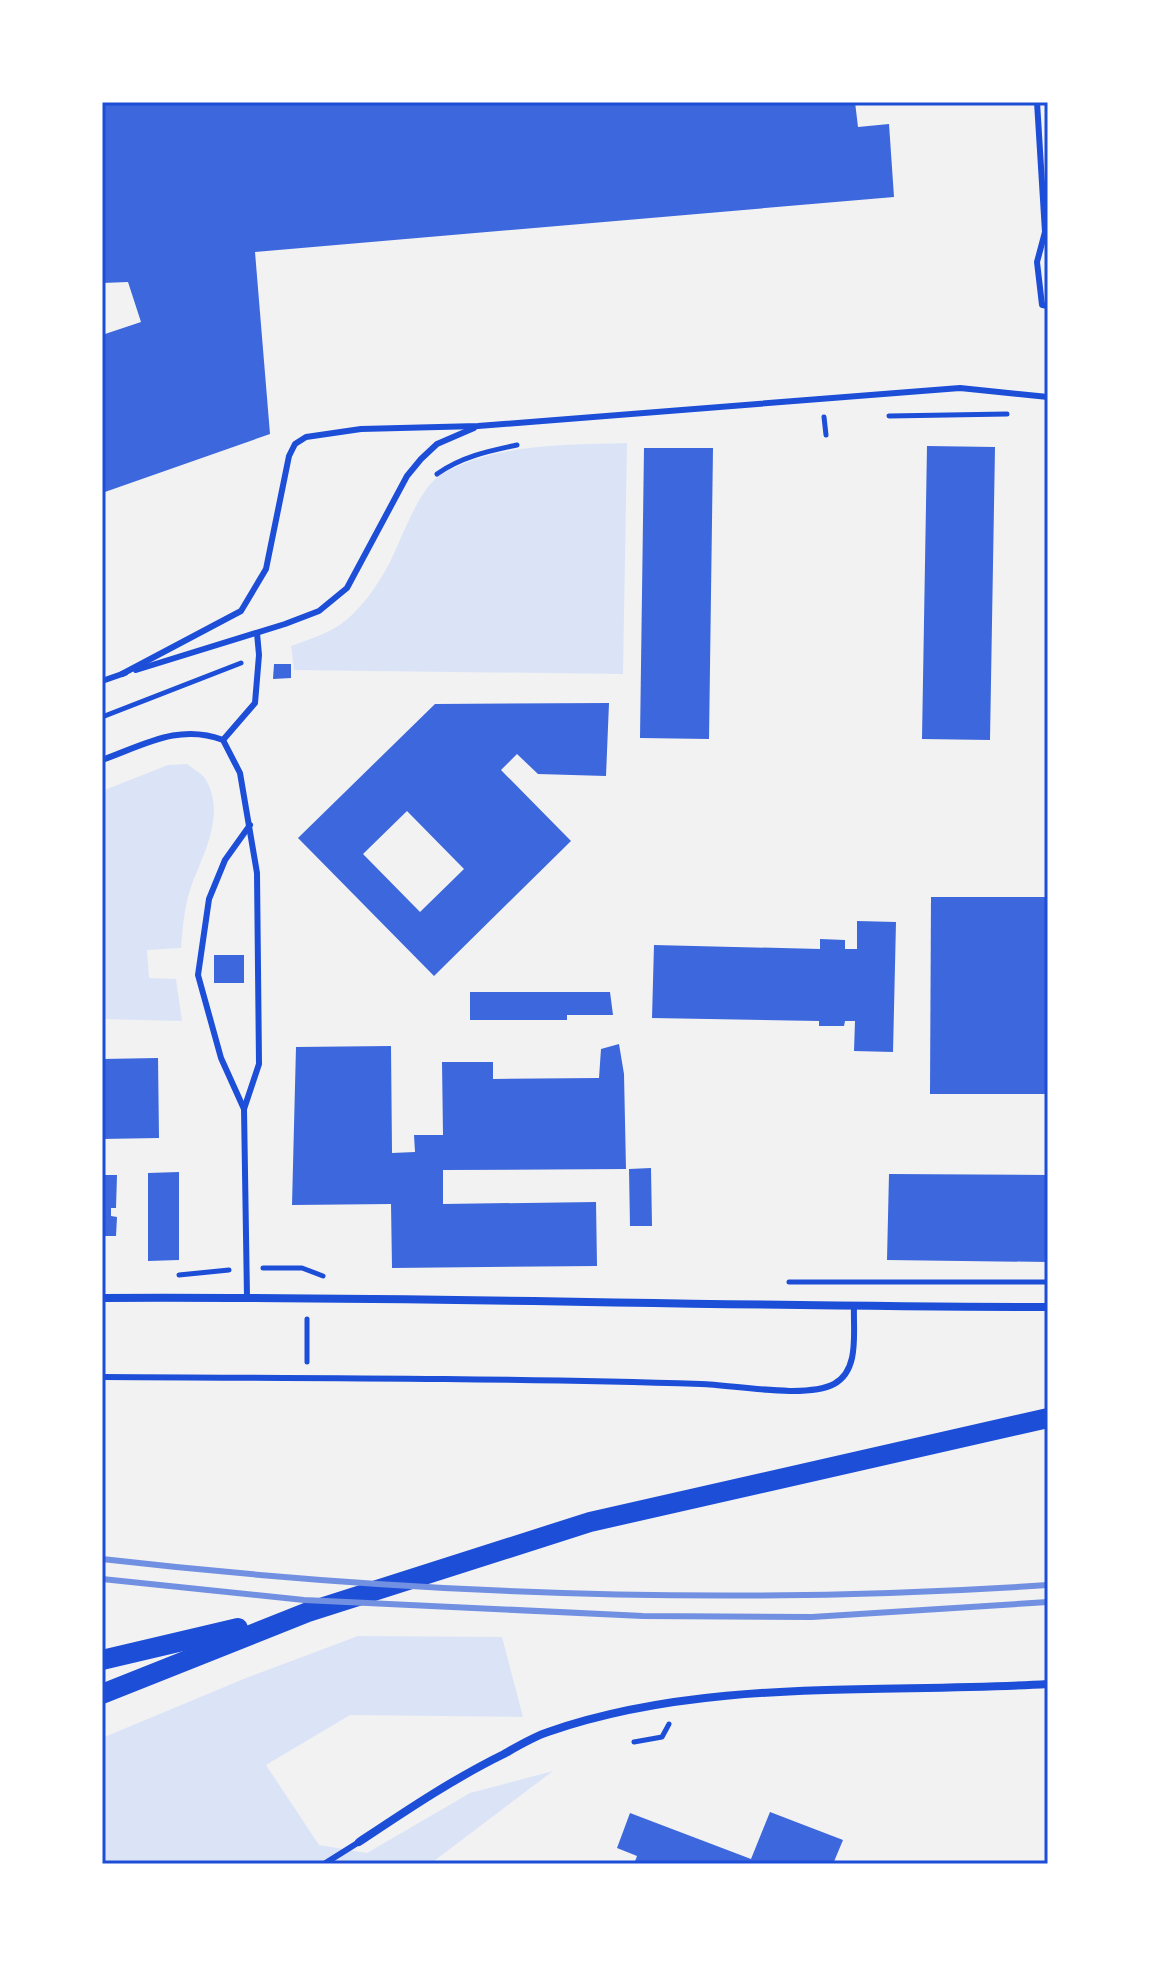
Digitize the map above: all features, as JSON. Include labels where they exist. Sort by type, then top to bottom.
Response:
[{"type":"main road","points":[[102,1694],[308,1612],[590,1522],[1048,1418]]},
{"type":"main road","points":[[102,1660],[308,1612]]},
{"type":"street","points":[[102,1298],[1048,1307]]},
{"type":"street","points":[[359,1842],[461,1775],[546,1733],[630,1709],[731,1694],[971,1689],[1048,1684]]},
{"type":"lane","points":[[1037,102],[1045,232],[1037,262],[1042,305],[1048,306]]},
{"type":"lane","points":[[122,674],[241,611],[266,569],[289,456],[295,444],[306,437],[361,429],[478,426],[960,388],[1048,397]]},
{"type":"lane","points":[[102,681],[319,611],[347,588],[407,476],[437,444],[478,426]]},
{"type":"lane","points":[[223,740],[255,703],[259,655],[257,633]]},
{"type":"lane","points":[[102,760],[179,733],[203,733],[223,740],[240,773],[257,873],[260,1022],[259,1064],[244,1109],[247,1297]]},
{"type":"lane","points":[[244,1109],[221,1058],[198,975],[209,899],[225,860],[250,825]]},
{"type":"lane","points":[[102,1377],[525,1379],[795,1390],[829,1386],[845,1375],[851,1363],[854,1307]]},
{"type":"lane","points":[[324,1864],[359,1842]]},
{"type":"path","points":[[882,416],[1020,413]]},
{"type":"path","points":[[824,417],[826,435]]},
{"type":"path","points":[[809,418],[839,417]]},
{"type":"path","points":[[430,479],[450,464],[479,453],[531,443]]},
{"type":"path","points":[[102,717],[259,655]]},
{"type":"path","points":[[307,1319],[307,1378]]},
{"type":"shaded area","points":[[627,443],[623,674],[294,670],[291,646],[335,628],[362,604],[386,570],[419,501],[442,474],[486,456],[509,451]]},
{"type":"shaded area","points":[[187,764],[200,773],[212,793],[213,821],[189,895],[181,948],[147,950],[149,978],[176,979],[182,1021],[102,1019],[102,791],[168,765]]},
{"type":"shaded area","points":[[358,1636],[502,1637],[523,1717],[350,1715],[266,1765],[319,1845],[367,1853],[470,1793],[553,1771],[430,1864],[102,1864],[102,1738],[246,1678]]},
{"type":"building","points":[[102,102],[855,102],[858,127],[889,124],[894,197],[255,252],[270,434],[102,493],[102,335],[141,322],[128,282],[102,283]]},
{"type":"building","points":[[927,446],[995,447],[990,740],[922,739]]},
{"type":"building","points":[[644,448],[713,448],[709,739],[640,738]]},
{"type":"building","points":[[274,664],[291,664],[291,678],[273,679]]},
{"type":"building","points":[[609,703],[606,776],[538,774],[517,754],[501,770],[571,841],[434,976],[298,838],[435,704]],"holes":[[[407,811],[464,869],[420,912],[363,854]]]},
{"type":"building","points":[[931,897],[1048,897],[1048,1094],[930,1094]]},
{"type":"building","points":[[857,921],[896,922],[893,1052],[854,1051],[855,1021],[845,1021],[844,1026],[819,1026],[819,1021],[652,1018],[654,945],[820,949],[820,939],[845,940],[845,949],[857,949]]},
{"type":"building","points":[[214,955],[244,955],[244,983],[214,983]]},
{"type":"building","points":[[470,992],[610,992],[613,1015],[567,1015],[567,1020],[470,1020]]},
{"type":"building","points":[[619,1044],[624,1074],[626,1169],[443,1170],[443,1204],[596,1202],[597,1266],[392,1268],[391,1204],[292,1205],[296,1047],[391,1046],[392,1153],[415,1152],[414,1135],[443,1135],[442,1062],[493,1062],[493,1079],[599,1078],[601,1049]]},
{"type":"building","points":[[158,1058],[159,1138],[102,1139],[102,1059]]},
{"type":"building","points":[[651,1168],[652,1226],[630,1226],[629,1169]]},
{"type":"building","points":[[179,1172],[179,1260],[148,1261],[148,1173]]},
{"type":"building","points":[[889,1174],[1048,1175],[1048,1262],[887,1260]]},
{"type":"building","points":[[102,1175],[117,1175],[116,1208],[111,1208],[111,1216],[117,1217],[116,1236],[102,1236]]},
{"type":"building","points":[[770,1812],[843,1840],[833,1864],[634,1864],[637,1856],[617,1848],[630,1813],[751,1859]]},
{"type":"railway","points":[[102,1559],[338,1581],[575,1593],[811,1595],[1048,1585]]},
{"type":"railway","points":[[102,1579],[304,1600],[643,1616],[812,1617],[1048,1602]]}]
